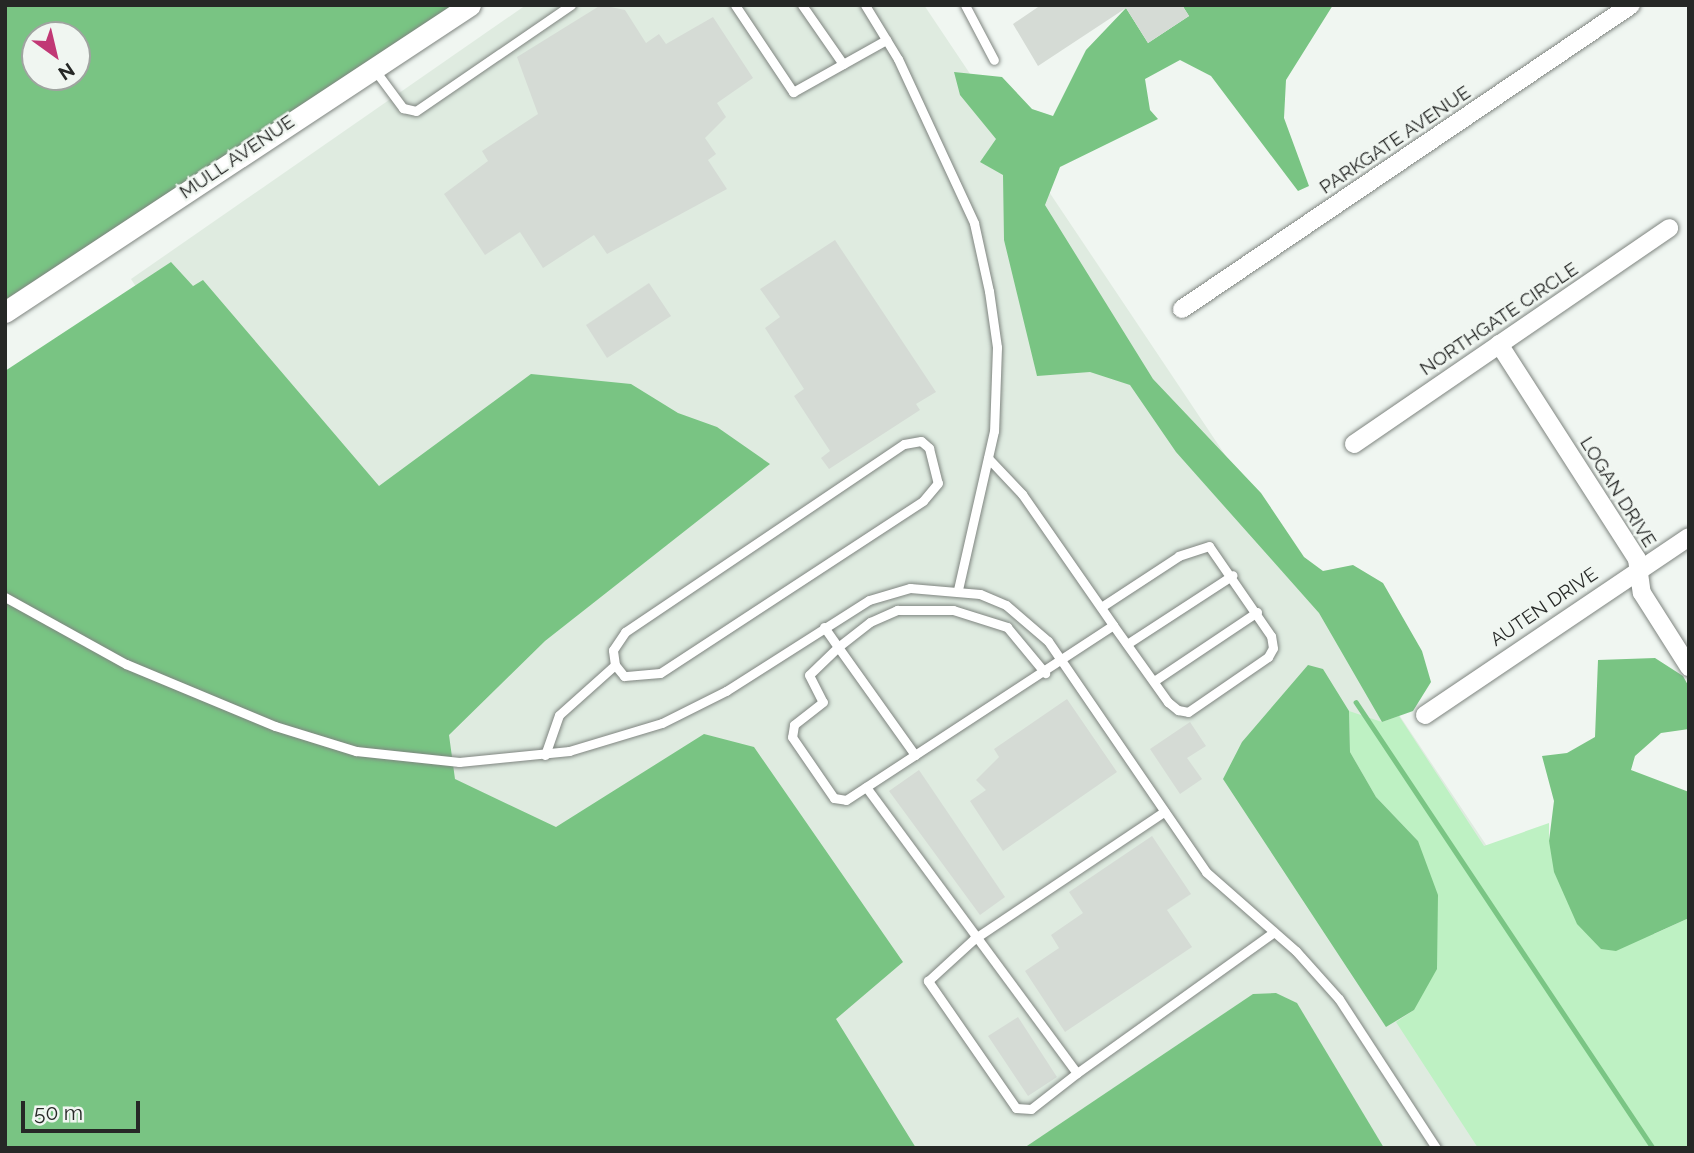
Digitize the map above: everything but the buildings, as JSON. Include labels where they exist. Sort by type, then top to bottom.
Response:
[{"type":"street","name":"MULL AVENUE","points":[[5,312],[470,5]]},
{"type":"street","name":"PARKGATE AVENUE","points":[[1182,309],[1631,5]]},
{"type":"street","name":"NORTHGATE CIRCLE","points":[[1354,444],[1669,228]]},
{"type":"street","name":"LOGAN DRIVE","points":[[1499,344],[1639,570],[1642,593],[1689,667]]},
{"type":"street","name":"AUTEN DRIVE","points":[[1425,715],[1689,537]]},
{"type":"lane","points":[[373,67],[404,108],[416,111],[572,5]]},
{"type":"lane","points":[[735,5],[793,92],[886,40]]},
{"type":"lane","points":[[802,5],[843,64]]},
{"type":"lane","points":[[865,5],[886,40],[974,223],[997,347],[988,458],[958,590]]},
{"type":"lane","points":[[965,5],[994,60]]},
{"type":"lane","points":[[921,441],[929,448],[938,483],[923,501],[660,673],[624,676],[615,665],[614,650],[625,632],[904,444],[921,441]]},
{"type":"lane","points":[[988,458],[1022,494],[1113,625],[1178,710],[1188,712],[1268,657],[1271,635],[1217,551],[1193,549],[1101,607]]},
{"type":"lane","points":[[1127,644],[1233,575]]},
{"type":"lane","points":[[5,597],[126,664],[320,741],[428,761],[545,755],[662,723],[869,600],[910,588],[958,590],[1006,606],[1048,640],[1206,872],[1274,932],[1339,999],[1436,1148]]},
{"type":"lane","points":[[1045,673],[1007,628],[967,615],[897,610],[813,664],[809,675],[823,702],[794,725],[792,737],[834,797],[846,800],[1063,662],[1113,625]]},
{"type":"lane","points":[[1154,681],[1256,612]]},
{"type":"lane","points":[[824,627],[915,755]]},
{"type":"lane","points":[[545,755],[559,715],[615,665]]},
{"type":"lane","points":[[866,787],[974,939],[1077,1073]]},
{"type":"lane","points":[[1164,812],[974,939],[928,981],[1016,1108],[1031,1109],[1274,932]]},
{"type":"shaded area","points":[[526,5],[924,5],[1689,1148],[694,1148],[131,279]]},
{"type":"green space","points":[[5,5],[455,5],[5,300]]},
{"type":"green space","points":[[1182,5],[1333,5],[1286,80],[1284,118],[1309,186],[1298,191],[1211,76],[1180,60],[1145,79],[1150,110],[1158,119],[1060,167],[1045,205],[1153,379],[1261,493],[1304,557],[1323,571],[1353,565],[1383,583],[1422,651],[1431,682],[1413,711],[1382,722],[1319,613],[1176,452],[1130,385],[1090,372],[1037,376],[1004,240],[1003,175],[980,162],[996,139],[960,95],[954,72],[1002,77],[1032,109],[1053,116],[1086,50],[1126,8],[1148,43],[1189,16]]},
{"type":"green space","points":[[171,262],[193,286],[203,280],[379,486],[531,374],[631,384],[678,413],[717,427],[770,464],[545,641],[449,735],[455,779],[556,827],[704,734],[754,747],[903,962],[836,1019],[916,1148],[5,1148],[5,371]]},
{"type":"green space","points":[[1655,658],[1683,676],[1689,687],[1689,729],[1661,733],[1635,756],[1631,770],[1689,792],[1689,918],[1616,951],[1601,949],[1577,924],[1554,872],[1549,841],[1554,801],[1542,756],[1567,753],[1595,737],[1598,660]]},
{"type":"green space","points":[[1308,665],[1323,669],[1349,711],[1350,752],[1376,797],[1418,841],[1438,895],[1437,969],[1414,1010],[1386,1027],[1223,779],[1242,742]]},
{"type":"green space","points":[[1349,711],[1382,722],[1399,716],[1484,846],[1549,823],[1549,842],[1654,934],[1689,918],[1689,1148],[1478,1148],[1396,1022],[1414,1010],[1418,841],[1376,797],[1350,752]]},
{"type":"green space","points":[[1276,993],[1297,1003],[1384,1148],[1024,1148],[1253,994]]},
{"type":"waterway","points":[[1356,702],[1653,1148]]}]
